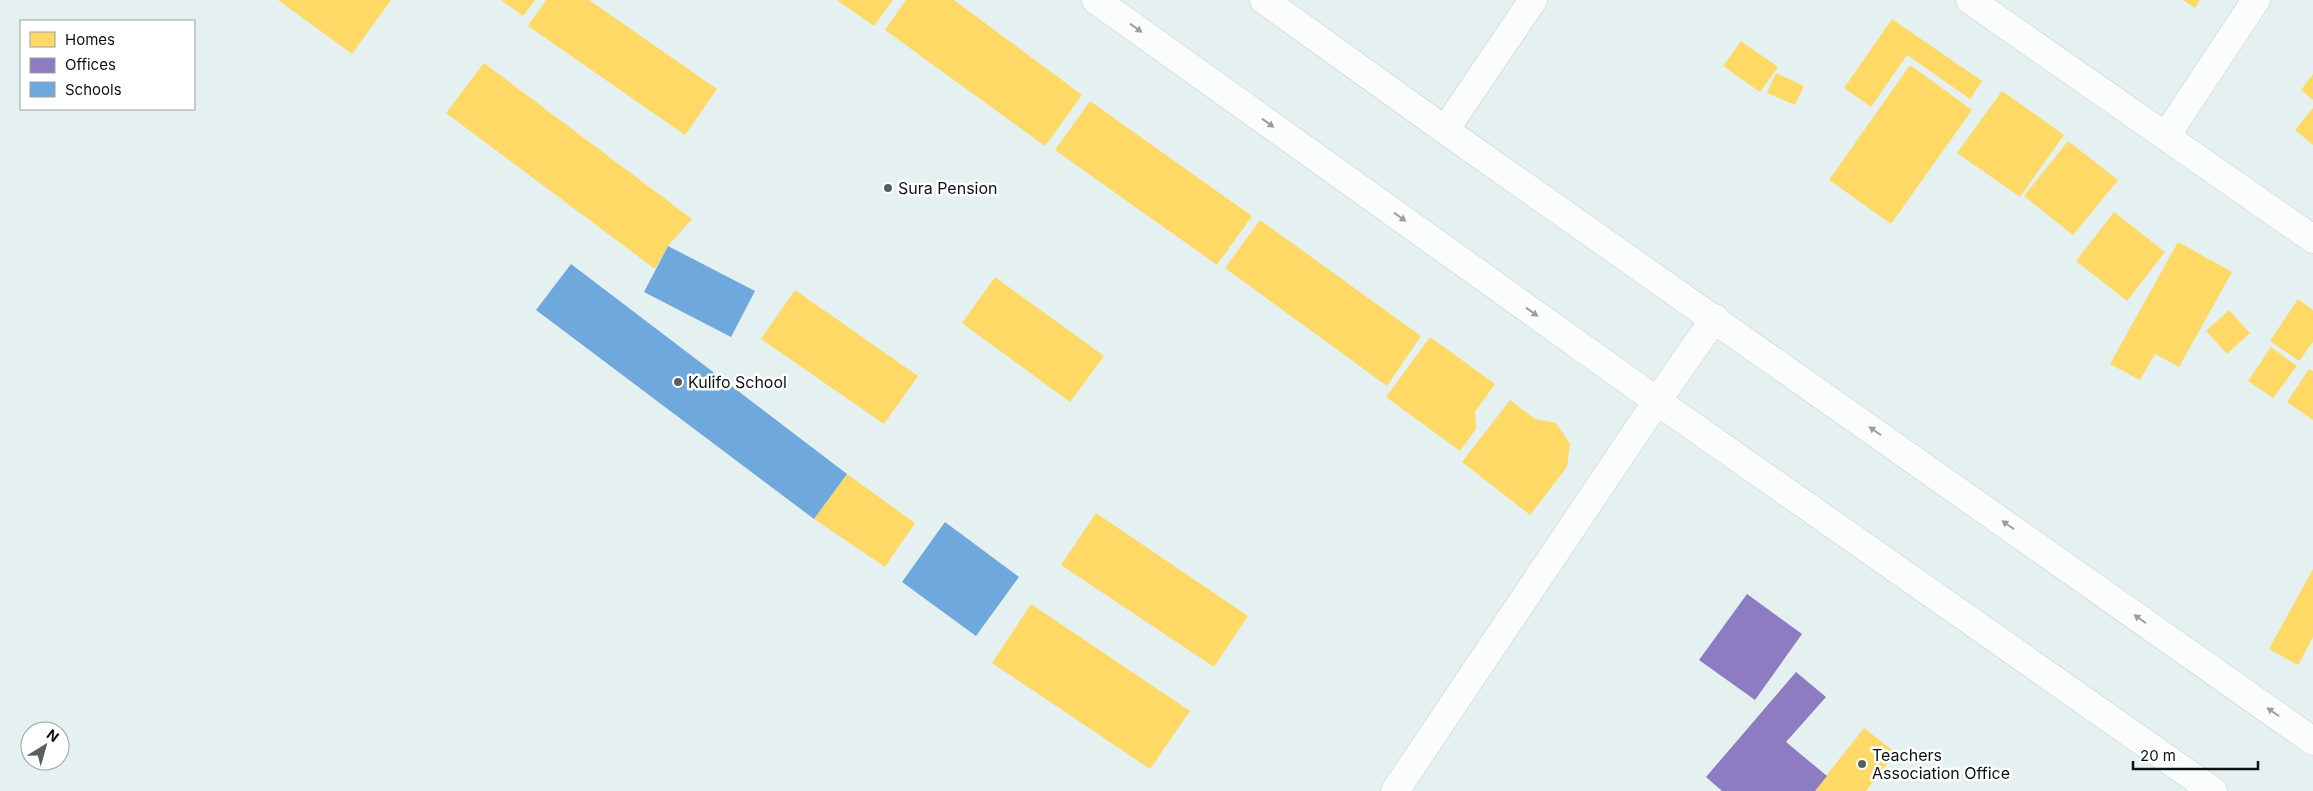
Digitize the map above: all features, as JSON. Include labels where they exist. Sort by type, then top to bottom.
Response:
[{"type":"main road","points":[[1096,0],[1656,401],[2213,791]]},
{"type":"main road","points":[[1264,0],[1445,130],[2313,740]]},
{"type":"main road","points":[[1445,130],[1533,0]]},
{"type":"main road","points":[[1970,0],[2313,239]]},
{"type":"main road","points":[[2166,136],[2256,0]]},
{"type":"main road","points":[[1395,791],[1656,401],[1715,318]]},
{"type":"building: Homes","points":[[278,0],[391,0],[352,54]]},
{"type":"building: Homes","points":[[501,0],[535,0],[523,16]]},
{"type":"building: Homes","points":[[546,0],[589,0],[717,89],[685,135],[528,26]]},
{"type":"building: Homes","points":[[837,0],[893,0],[874,26]]},
{"type":"building: Homes","points":[[906,0],[954,0],[1082,95],[1045,146],[885,30]]},
{"type":"building: Homes","points":[[2183,0],[2200,0],[2195,8]]},
{"type":"building: Homes","points":[[1892,19],[1982,81],[1970,99],[1907,55],[1871,107],[1844,88]]},
{"type":"building: Homes","points":[[1741,41],[1778,67],[1760,92],[1723,66]]},
{"type":"building: Homes","points":[[484,63],[692,219],[668,246],[655,269],[446,113]]},
{"type":"building: Homes","points":[[1910,65],[1972,110],[1891,224],[1829,180]]},
{"type":"building: Homes","points":[[1776,73],[1804,86],[1795,105],[1767,93]]},
{"type":"building: Homes","points":[[2313,74],[2313,100],[2301,90]]},
{"type":"building: Homes","points":[[2002,91],[2064,135],[2020,197],[1957,153]]},
{"type":"building: Homes","points":[[1090,101],[1252,216],[1217,265],[1055,150]]},
{"type":"building: Homes","points":[[2313,108],[2313,145],[2295,130]]},
{"type":"building: Homes","points":[[2068,141],[2118,180],[2073,235],[2024,196]]},
{"type":"building: Homes","points":[[2114,212],[2165,252],[2127,301],[2076,261]]},
{"type":"building: Homes","points":[[1260,220],[1421,336],[1387,386],[1225,268]]},
{"type":"building: Homes","points":[[2178,242],[2232,272],[2179,367],[2155,354],[2140,380],[2110,364]]},
{"type":"building: Homes","points":[[995,277],[1104,356],[1070,402],[962,323]]},
{"type":"building: Homes","points":[[795,290],[918,376],[884,424],[761,339]]},
{"type":"building: Homes","points":[[2298,299],[2313,310],[2313,342],[2299,361],[2270,341]]},
{"type":"building: Homes","points":[[2229,310],[2250,333],[2227,354],[2206,331]]},
{"type":"building: Homes","points":[[1430,337],[1495,384],[1475,412],[1476,429],[1460,451],[1386,397]]},
{"type":"building: Homes","points":[[2271,347],[2297,366],[2273,398],[2248,381]]},
{"type":"building: Homes","points":[[2309,369],[2313,371],[2313,420],[2287,402]]},
{"type":"building: Homes","points":[[1510,400],[1535,419],[1556,423],[1570,444],[1567,467],[1530,515],[1462,462]]},
{"type":"building: Homes","points":[[847,474],[915,523],[885,567],[814,519]]},
{"type":"building: Homes","points":[[1096,513],[1248,616],[1214,667],[1061,565]]},
{"type":"building: Homes","points":[[2313,569],[2313,637],[2298,665],[2269,649]]},
{"type":"building: Homes","points":[[1031,604],[1190,711],[1150,769],[992,663]]},
{"type":"building: Homes","name":"Teachers Association Office","points":[[1864,728],[1896,753],[1866,791],[1814,791]]},
{"type":"building: Offices","points":[[1747,594],[1802,634],[1755,700],[1699,660]]},
{"type":"building: Offices","points":[[1796,672],[1826,697],[1786,742],[1827,776],[1815,791],[1722,791],[1706,777]]},
{"type":"building: Schools","points":[[668,246],[755,291],[731,337],[644,292]]},
{"type":"building: Schools","name":"Kulifo School","points":[[571,264],[847,474],[814,519],[536,310]]},
{"type":"building: Schools","points":[[945,522],[1019,577],[976,636],[902,582]]},
{"type":"place","name":"Sura Pension","points":[[888,188]]},
{"type":"place","name":"Kulifo School","points":[[678,382]]},
{"type":"place","name":"Teachers Association Office","points":[[1862,764]]}]
